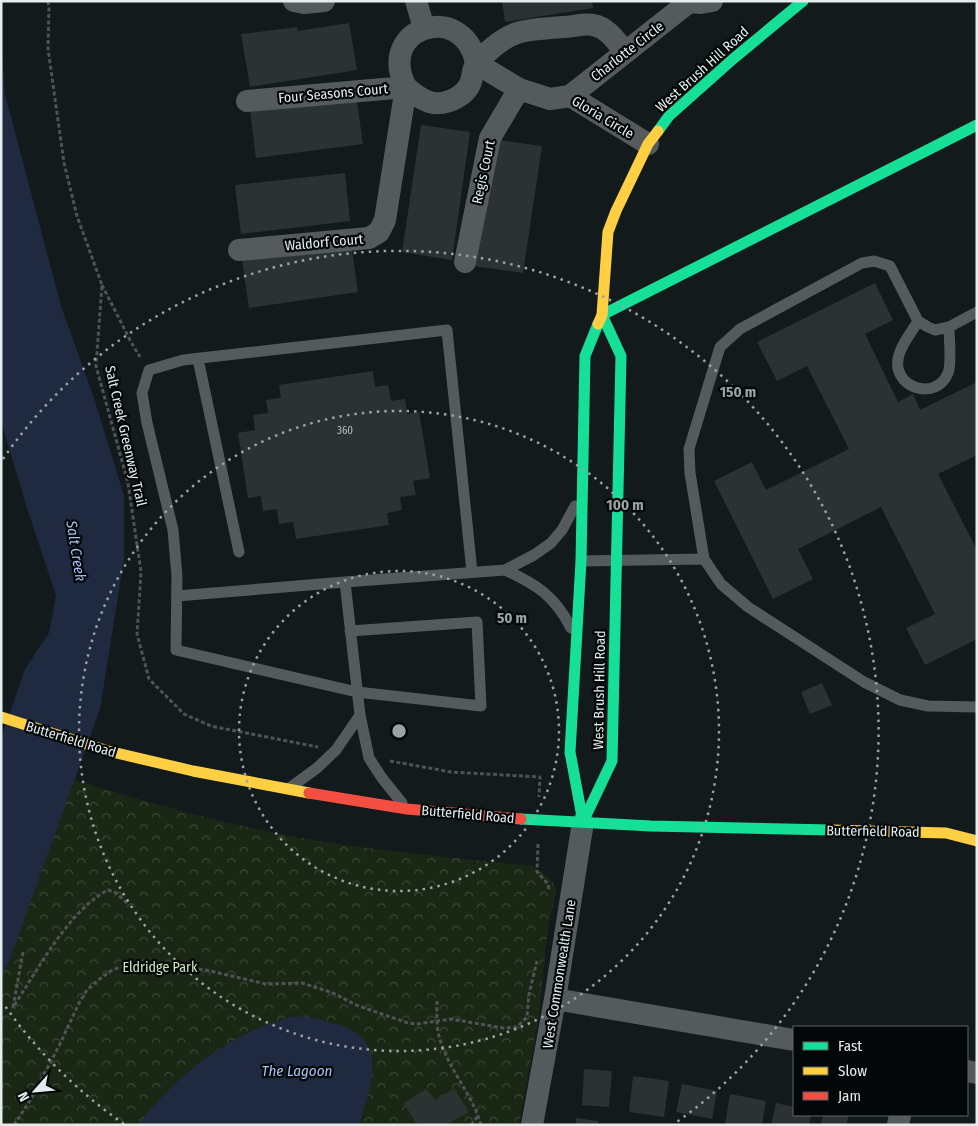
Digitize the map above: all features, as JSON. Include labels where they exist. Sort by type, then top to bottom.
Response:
[{"type":"main road","name":"West Brush Hill Road","points":[[583,822],[570,752],[581,561],[585,356],[602,315],[608,232],[648,144],[669,116],[733,59],[803,1]]},
{"type":"main road","points":[[602,315],[977,124]]},
{"type":"main road","name":"West Brush Hill Road","points":[[583,822],[612,761],[621,356],[602,315]]},
{"type":"main road","name":"Butterfield Road","points":[[1,717],[108,751],[193,771],[288,790],[407,809],[539,820],[652,826],[946,833],[977,841]]},
{"type":"main road","name":"Butterfield Road","points":[[946,833],[969,828]]},
{"type":"street","points":[[294,1],[304,3],[324,1]]},
{"type":"street","points":[[416,1],[424,28]]},
{"type":"street","name":"Charlotte Circle","points":[[570,96],[689,1],[701,3],[712,1]]},
{"type":"street","points":[[476,63],[502,39],[519,31],[594,25],[610,35],[625,52]]},
{"type":"street","points":[[435,26],[455,30],[463,36],[470,44],[476,63],[472,81],[466,90],[459,97],[440,103],[420,99],[410,91],[400,77],[398,67],[399,57],[407,39],[424,28],[435,26]]},
{"type":"street","name":"Gloria Circle","points":[[476,63],[518,90],[550,99],[570,96],[648,144]]},
{"type":"street","name":"Regis Court","points":[[465,262],[490,138],[518,90]]},
{"type":"street","name":"Four Seasons Court","points":[[247,101],[410,91]]},
{"type":"street","name":"Waldorf Court","points":[[239,250],[369,238],[379,232],[385,220],[410,91]]},
{"type":"street","name":"West Commonwealth Lane","points":[[532,1125],[555,999],[583,822]]},
{"type":"street","points":[[555,999],[793,1040]]},
{"type":"lane","points":[[977,312],[949,327],[934,330],[918,321],[890,266],[874,261],[862,264],[740,329],[720,347],[689,448],[690,473],[704,559],[721,584],[748,607],[864,682],[900,700],[928,706],[977,707]]},
{"type":"lane","points":[[918,321],[898,356],[897,365],[899,374],[904,382],[921,390],[939,385],[950,370],[949,327]]},
{"type":"lane","points":[[350,631],[477,622],[481,706],[357,692],[176,650],[177,576],[172,530],[147,423],[142,393],[149,370],[183,360],[447,330],[472,572]]},
{"type":"lane","points":[[198,359],[239,552]]},
{"type":"lane","points":[[177,596],[504,570],[551,543],[562,530],[583,494]]},
{"type":"lane","points":[[581,561],[704,559]]},
{"type":"lane","points":[[504,570],[525,579],[548,594],[563,612],[576,638]]},
{"type":"lane","points":[[345,582],[360,715],[369,758],[382,778],[407,809]]},
{"type":"lane","points":[[288,790],[317,768],[336,750],[360,715]]},
{"type":"path","name":"Salt Creek Greenway Trail","points":[[48,1],[48,49],[64,163],[77,216],[102,285],[96,366],[128,483],[141,572],[137,634],[149,679],[184,714],[211,726],[336,750]]},
{"type":"path","points":[[102,285],[131,342],[149,370]]},
{"type":"path","points":[[369,758],[451,772],[540,777]]},
{"type":"path","points":[[537,872],[548,884],[549,894]]},
{"type":"path","points":[[23,952],[13,1007],[70,922],[108,890],[116,893],[127,903]]},
{"type":"path","points":[[14,1125],[49,1065],[87,990],[114,969],[129,966],[206,970],[266,984],[302,983],[333,993],[356,1005],[408,1023],[417,1024],[451,1019],[503,1028],[517,1027],[527,1017],[529,994],[537,960]]},
{"type":"path","points":[[437,1001],[438,1035],[443,1050],[467,1091],[481,1125]]},
{"type":"path","points":[[471,1125],[478,1116]]},
{"type":"green space","name":"Eldridge Park","points":[[1,757],[139,799],[209,818],[280,834],[406,853],[532,866],[548,877],[557,888],[548,928],[538,1022],[519,1125],[1,1125]]},
{"type":"water","name":"Salt Creek","points":[[1,41],[5,94],[61,306],[93,395],[124,495],[124,559],[100,709],[10,959],[1,979],[1,739],[25,669],[49,633],[56,596],[1,421]]},
{"type":"water","name":"The Lagoon","points":[[290,1017],[312,1017],[350,1030],[363,1039],[370,1050],[372,1077],[359,1125],[138,1125],[169,1089],[205,1058],[246,1034]]},
{"type":"building","points":[[502,1],[592,1],[593,8],[505,22]]},
{"type":"building","points":[[349,23],[357,70],[250,87],[241,34],[297,27],[298,31]]},
{"type":"building","points":[[356,95],[363,144],[256,158],[250,110]]},
{"type":"building","points":[[421,125],[470,132],[452,260],[402,252]]},
{"type":"building","points":[[493,139],[542,146],[523,273],[474,266]]},
{"type":"building","points":[[345,173],[350,221],[241,234],[235,185]]},
{"type":"building","points":[[351,244],[358,292],[249,308],[242,260]]},
{"type":"building","points":[[875,283],[893,320],[865,334],[898,402],[913,394],[920,410],[977,382],[977,455],[938,474],[977,550],[977,639],[925,665],[906,628],[935,614],[881,507],[798,549],[813,579],[773,599],[714,481],[752,462],[766,490],[849,449],[807,366],[777,381],[757,342]]},
{"type":"building","points":[[373,371],[375,387],[388,385],[391,401],[405,399],[407,414],[419,412],[430,478],[413,481],[416,495],[400,497],[402,510],[387,513],[389,525],[296,539],[293,522],[279,524],[277,509],[263,511],[261,496],[248,498],[238,433],[255,430],[253,415],[268,413],[266,400],[281,398],[279,385]]},
{"type":"building","points":[[822,683],[832,705],[810,714],[801,692]]},
{"type":"building","points":[[584,1069],[612,1071],[609,1107],[582,1105]]},
{"type":"building","points":[[633,1076],[669,1081],[664,1117],[629,1112]]},
{"type":"building","points":[[682,1084],[717,1091],[712,1119],[676,1112]]},
{"type":"building","points":[[454,1088],[469,1112],[449,1123],[449,1125],[417,1125],[404,1103],[426,1089],[436,1100]]},
{"type":"building","points":[[730,1094],[766,1101],[762,1125],[725,1125]]},
{"type":"building","points":[[776,1103],[793,1107],[793,1116],[811,1116],[809,1125],[771,1125]]},
{"type":"building","points":[[823,1116],[848,1116],[847,1125],[821,1125]]},
{"type":"building","points":[[576,1118],[598,1121],[598,1125],[576,1125]]},
{"type":"traffic: fast","points":[[658,131],[669,116],[733,59],[803,1]]},
{"type":"traffic: fast","points":[[602,315],[977,125]]},
{"type":"traffic: fast","points":[[583,822],[612,761],[621,356],[602,315]]},
{"type":"traffic: fast","points":[[583,822],[570,752],[581,561],[585,356],[598,324]]},
{"type":"traffic: fast","points":[[521,819],[651,826],[831,830]]},
{"type":"traffic: slow","points":[[598,324],[602,315],[608,232],[648,144],[658,131]]},
{"type":"traffic: slow","points":[[1,717],[108,751],[193,771],[309,793]]},
{"type":"traffic: slow","points":[[831,830],[946,833],[977,841]]},
{"type":"traffic: jam","points":[[309,793],[407,809],[521,819]]}]
